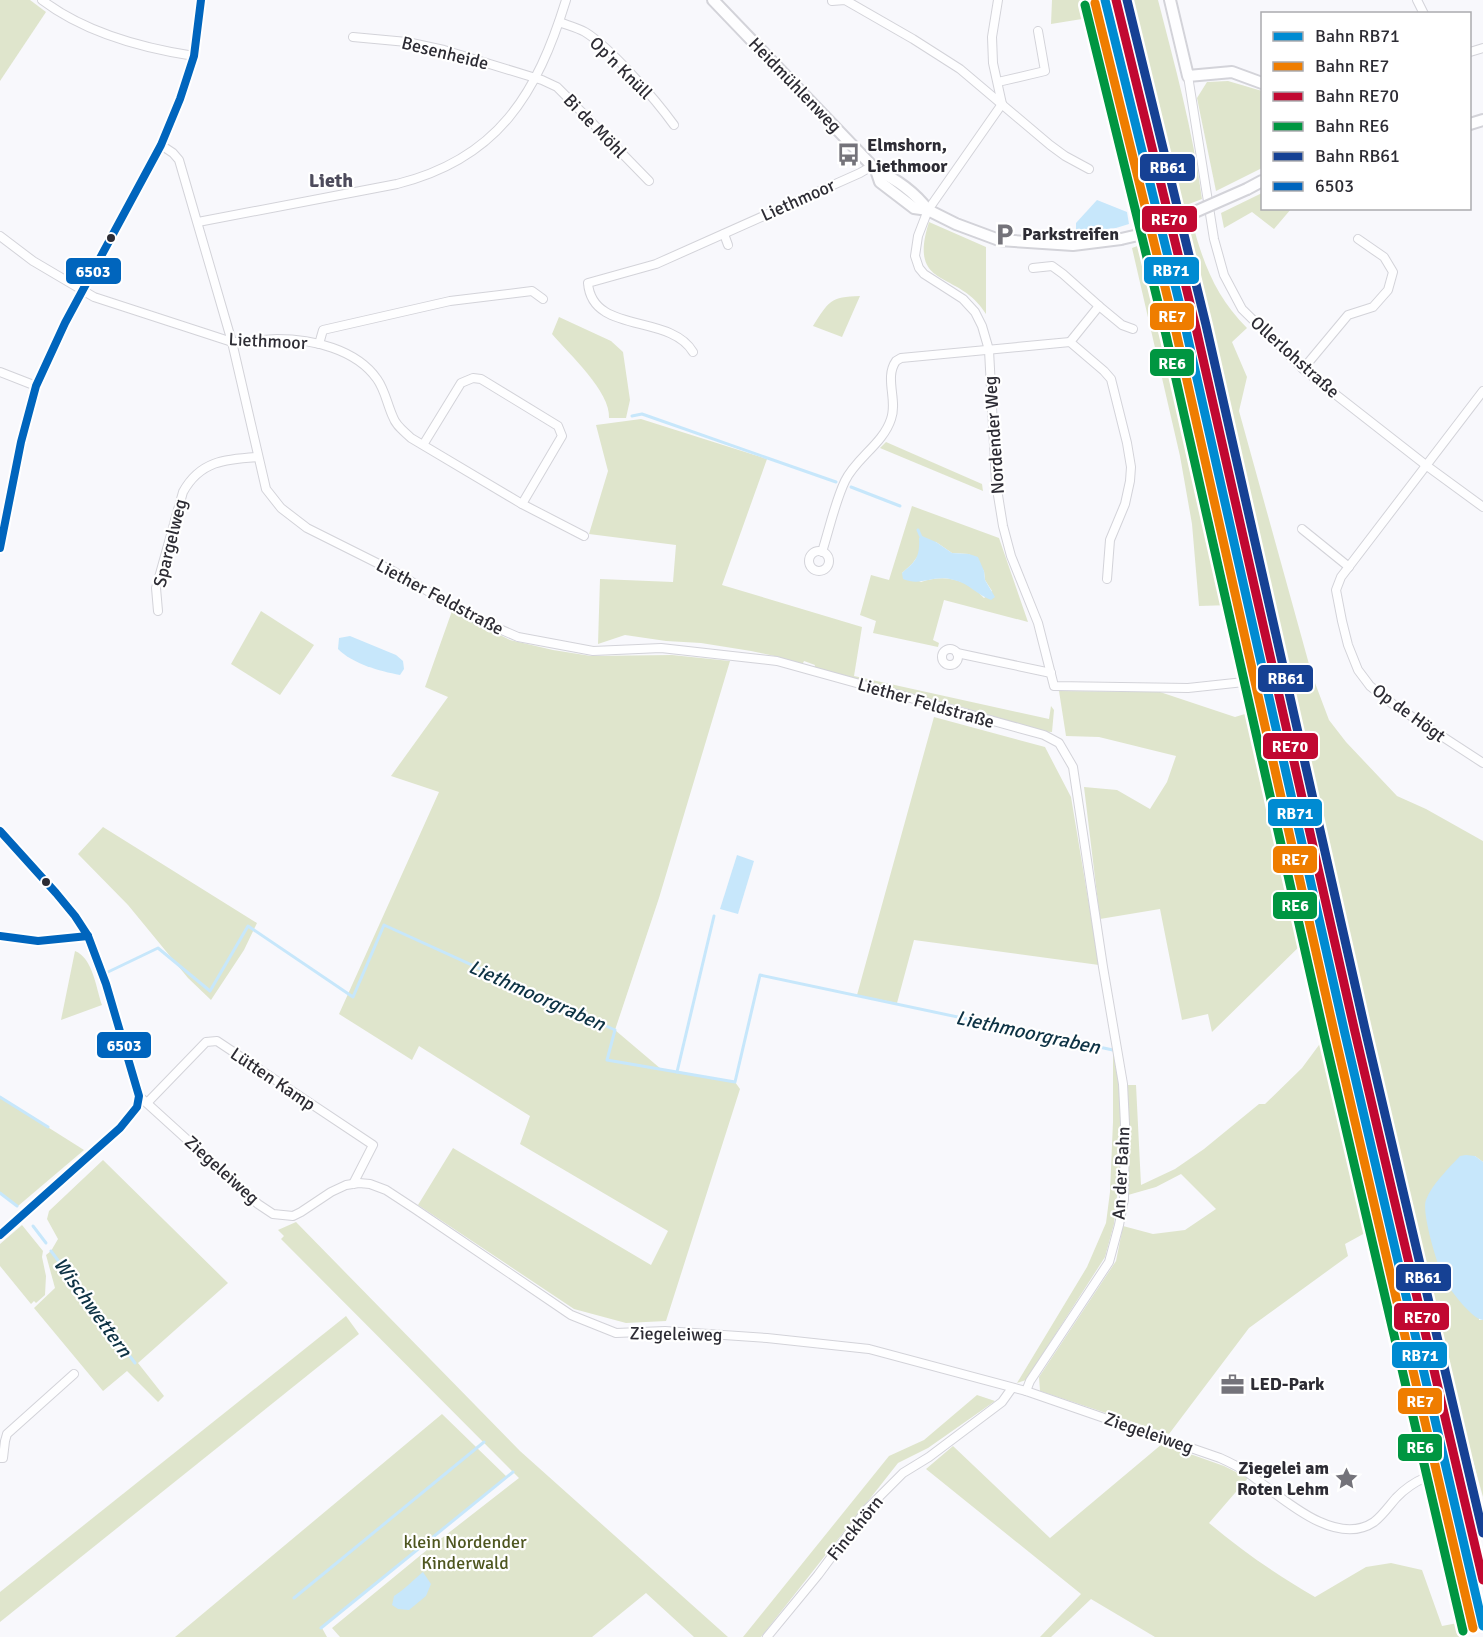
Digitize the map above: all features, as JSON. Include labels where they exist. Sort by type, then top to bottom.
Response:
[{"type":"street","points":[[42,0],[75,20],[102,32],[162,50],[194,56]]},
{"type":"street","points":[[0,548],[21,442],[36,386],[82,291],[160,145],[180,99],[194,56],[201,0]]},
{"type":"street","points":[[198,222],[397,184],[448,167],[468,154],[503,123],[522,102],[536,79],[566,0]]},
{"type":"street","name":"Heidmühlenweg","points":[[713,0],[874,168],[889,176],[921,201],[928,210],[956,224],[999,240],[1071,245],[1121,240],[1147,233],[1261,182]]},
{"type":"street","points":[[832,1],[845,0],[960,69],[1065,156],[1089,169]]},
{"type":"street","points":[[928,210],[1002,104],[993,63],[992,37],[998,0]]},
{"type":"street","points":[[1170,0],[1188,76],[1232,72],[1261,82]]},
{"type":"street","name":"Op'n Knüll","points":[[559,22],[585,32],[601,45],[665,112],[674,125]]},
{"type":"street","points":[[998,82],[1045,71],[1038,31]]},
{"type":"street","name":"Besenheide","points":[[353,37],[407,42],[444,50],[536,79]]},
{"type":"street","name":"Ollerlohstraße","points":[[1188,76],[1214,239],[1224,275],[1242,309],[1303,369],[1483,507]]},
{"type":"street","name":"Bi de Möhl","points":[[536,79],[557,87],[649,181]]},
{"type":"street","name":"Liether Feldstraße","points":[[160,145],[179,160],[232,342],[266,489],[296,521],[320,536],[393,571],[474,618],[518,638],[593,651],[662,648],[777,661],[1044,735],[1059,743],[1073,767],[1103,967]]},
{"type":"street","name":"Liethmoor","points":[[693,352],[687,342],[678,336],[653,326],[630,323],[606,313],[595,304],[589,294],[588,284],[656,264],[874,168]]},
{"type":"street","name":"Nordender Weg","points":[[928,210],[918,236],[916,263],[924,274],[953,290],[975,312],[982,326],[989,350],[996,483],[1002,517],[1011,556],[1040,630],[1054,686],[1188,688],[1244,682]]},
{"type":"street","points":[[724,234],[728,245]]},
{"type":"street","name":"Liethmoor","points":[[0,236],[33,261],[94,297],[232,342],[245,343],[277,339],[319,344],[322,330],[450,301],[532,291],[543,299]]},
{"type":"street","points":[[1303,369],[1348,315],[1373,307],[1388,290],[1393,272],[1384,257],[1358,239]]},
{"type":"street","points":[[1032,268],[1052,266],[1122,326],[1133,329]]},
{"type":"street","points":[[1070,342],[1099,306]]},
{"type":"street","points":[[822,552],[844,482],[856,464],[884,433],[892,418],[891,372],[896,361],[901,358],[1070,342],[1104,370],[1111,379],[1131,467],[1125,504],[1110,540],[1107,555],[1107,579]]},
{"type":"street","points":[[319,344],[355,359],[369,370],[383,390],[393,418],[399,427],[423,445],[522,504],[584,536]]},
{"type":"street","points":[[0,372],[36,386]]},
{"type":"street","points":[[423,445],[461,383],[472,378],[481,379],[558,426],[562,436],[522,504]]},
{"type":"street","name":"Op de Högt","points":[[1483,391],[1341,577],[1336,590],[1348,645],[1358,670],[1370,686],[1394,705],[1483,763]]},
{"type":"street","name":"Spargelweg","points":[[158,611],[156,588],[183,492],[190,478],[202,468],[224,460],[258,457]]},
{"type":"street","points":[[1302,529],[1349,567]]},
{"type":"street","points":[[957,653],[1051,673]]},
{"type":"street","points":[[0,831],[63,901],[88,936],[106,984],[139,1096],[137,1107],[120,1128],[0,1235]]},
{"type":"street","points":[[0,936],[38,941],[88,936]]},
{"type":"street","name":"An der Bahn","points":[[1026,1391],[1030,1381],[1109,1262],[1124,1199],[1123,1084],[1103,967]]},
{"type":"street","name":"Lütten Kamp","points":[[147,1103],[206,1042],[217,1041],[373,1145],[353,1184]]},
{"type":"street","name":"Ziegeleiweg","points":[[139,1096],[258,1204],[273,1214],[293,1216],[331,1192],[353,1184],[370,1184],[386,1190],[571,1315],[616,1333],[665,1331],[767,1338],[868,1349],[1026,1391],[1220,1458],[1245,1471],[1303,1514],[1340,1528],[1366,1526],[1375,1521],[1407,1487],[1419,1479],[1461,1467],[1468,1473],[1483,1527]]},
{"type":"street","points":[[1,1459],[8,1434],[74,1374]]},
{"type":"street","name":"Finckhörn","points":[[767,1637],[818,1575],[867,1509],[903,1473],[930,1457],[1002,1402],[1012,1388]]},
{"type":"green space","points":[[0,0],[30,0],[46,12],[0,81]]},
{"type":"green space","points":[[1052,0],[1099,0],[1138,160],[1118,164],[1082,19],[1051,24]]},
{"type":"green space","points":[[1119,0],[1158,0],[1189,124],[1202,199],[1176,209]]},
{"type":"green space","points":[[1228,81],[1261,91],[1261,168],[1216,191],[1197,98],[1207,82]]},
{"type":"green space","points":[[1261,193],[1261,210],[1290,210],[1274,229],[1252,212],[1224,228],[1221,213]]},
{"type":"green space","points":[[929,222],[986,247],[986,314],[963,290],[930,270],[925,259],[924,244]]},
{"type":"green space","points":[[1193,225],[1213,281],[1227,305],[1247,328],[1232,342],[1247,377],[1239,411],[1312,675],[1329,720],[1346,742],[1397,796],[1426,809],[1483,841],[1483,1162],[1475,1156],[1479,1320],[1483,1320],[1483,1497],[1473,1461],[1460,1455],[1365,1054],[1218,401],[1175,233]]},
{"type":"green space","points":[[1159,238],[1232,573],[1272,738],[1376,1227],[1345,1244],[1348,1256],[1249,1328],[1169,1434],[1040,1391],[1039,1377],[1116,1261],[1123,1226],[1153,1234],[1185,1230],[1216,1209],[1181,1174],[1156,1187],[1128,1195],[1128,1085],[1136,1085],[1141,1185],[1175,1169],[1204,1149],[1259,1104],[1265,1104],[1302,1068],[1333,1026],[1307,939],[1212,1032],[1208,1014],[1182,1020],[1160,909],[1100,919],[1084,787],[1117,790],[1150,809],[1167,782],[1176,756],[1099,737],[1066,736],[1059,691],[1160,692],[1235,717],[1258,710],[1232,605],[1199,606],[1192,524],[1180,456],[1132,248]]},
{"type":"green space","points":[[860,296],[842,337],[813,326],[831,302],[836,299]]},
{"type":"green space","points":[[559,317],[611,341],[623,352],[630,400],[626,418],[609,418],[608,408],[596,385],[552,334]]},
{"type":"green space","points":[[641,419],[767,459],[722,585],[862,627],[854,676],[1049,719],[1051,706],[1054,710],[1052,732],[1035,731],[959,706],[852,680],[814,668],[815,665],[804,661],[802,665],[751,651],[625,635],[598,644],[600,579],[673,582],[676,545],[589,534],[608,471],[596,425]]},
{"type":"green space","points":[[886,442],[982,484],[983,491],[880,448]]},
{"type":"green space","points":[[912,506],[999,538],[1028,622],[944,600],[933,640],[939,643],[938,647],[873,633],[876,621],[860,615],[871,575],[889,580]],"holes":[[[936,542],[952,553],[969,554],[984,571],[985,580],[992,591],[984,598],[962,582],[938,578],[921,582],[902,573],[920,553]]]},
{"type":"green space","points":[[261,611],[314,645],[280,695],[231,664]]},
{"type":"green space","points":[[452,611],[510,640],[553,650],[591,656],[672,655],[730,661],[659,898],[615,1030],[661,1069],[735,1082],[740,1089],[666,1321],[626,1323],[574,1309],[418,1205],[453,1148],[651,1265],[668,1231],[520,1144],[530,1116],[419,1046],[412,1060],[339,1014],[439,792],[391,776],[448,697],[425,687]]},
{"type":"green space","points":[[934,717],[1045,747],[1071,797],[1099,965],[914,940],[897,1003],[857,995]]},
{"type":"green space","points":[[103,827],[257,923],[244,950],[211,1000],[188,978],[128,905],[78,854]]},
{"type":"green space","points":[[75,951],[86,960],[90,967],[102,1005],[61,1020]]},
{"type":"green space","points":[[1113,1050],[1125,1124],[1114,1224],[1105,1257],[1026,1380],[1017,1383],[1087,1267],[1106,1223],[1110,1192],[1113,1122]]},
{"type":"green space","points":[[0,1097],[84,1150],[18,1206],[0,1192]]},
{"type":"green space","points":[[103,1160],[228,1283],[138,1363],[164,1396],[158,1402],[127,1371],[103,1391],[34,1308],[55,1288],[46,1255],[58,1239],[47,1219],[49,1211]]},
{"type":"green space","name":"klein Nordender Kinderwald","points":[[296,1222],[520,1451],[728,1637],[694,1637],[646,1593],[592,1637],[340,1637],[332,1628],[519,1478],[281,1239],[284,1236],[278,1230]]},
{"type":"green space","points":[[22,1225],[43,1251],[46,1276],[45,1295],[36,1303],[34,1301],[31,1304],[0,1266],[0,1244]]},
{"type":"green space","points":[[346,1316],[359,1334],[0,1622],[0,1592]]},
{"type":"green space","points":[[977,1395],[995,1401],[928,1448],[898,1463],[761,1637],[743,1637],[889,1456],[924,1440]]},
{"type":"green space","points":[[442,1414],[507,1477],[322,1628],[327,1637],[175,1637]]},
{"type":"green space","points":[[1162,1444],[1224,1466],[1248,1478],[1209,1523],[1247,1553],[1287,1580],[1315,1597],[1366,1567],[1391,1563],[1422,1570],[1442,1626],[1463,1622],[1467,1637],[1155,1637],[1091,1599],[1051,1637],[1040,1637],[1081,1594],[926,1469],[953,1446],[1050,1538]]},
{"type":"water","points":[[1097,200],[1127,212],[1129,224],[1116,228],[1076,232],[1076,223]]},
{"type":"water","points":[[922,536],[952,553],[978,557],[985,580],[995,597],[991,600],[954,580],[939,578],[916,582],[903,579],[902,573],[916,558],[919,538]]},
{"type":"water","points":[[350,636],[396,655],[403,661],[404,669],[400,675],[367,666],[344,654],[338,649],[339,638]]},
{"type":"water","points":[[737,855],[754,861],[738,914],[720,909]]},
{"type":"water","points":[[1460,1156],[1475,1156],[1483,1162],[1483,1320],[1468,1310],[1445,1281],[1426,1216],[1426,1200],[1432,1188]]},
{"type":"water","points":[[423,1572],[431,1584],[426,1596],[409,1610],[398,1609],[392,1605],[394,1596]]},
{"type":"waterway","points":[[1101,0],[1158,225]]},
{"type":"waterway","points":[[1115,0],[1171,219]]},
{"type":"waterway","points":[[1172,226],[1198,330]]},
{"type":"waterway","points":[[1159,232],[1184,334]]},
{"type":"waterway","points":[[632,416],[642,414],[836,482]]},
{"type":"waterway","points":[[851,487],[900,506]]},
{"type":"waterway","points":[[918,530],[921,537]]},
{"type":"waterway","points":[[677,1072],[714,916]]},
{"type":"waterway","name":"Liethmoorgraben","points":[[108,972],[158,948],[210,991],[248,926],[353,997],[384,925],[615,1030],[607,1060],[735,1082],[760,975],[1113,1050]]},
{"type":"waterway","name":"Liethmoorgraben","points":[[0,1097],[48,1127]]},
{"type":"waterway","name":"Wischwettern","points":[[0,1193],[17,1206]]},
{"type":"waterway","name":"Wischwettern","points":[[33,1226],[46,1243]]},
{"type":"waterway","name":"Wischwettern","points":[[51,1251],[135,1363]]},
{"type":"waterway","points":[[294,1598],[484,1442]]},
{"type":"waterway","points":[[321,1628],[513,1472]]},
{"type":"rail line","name":"RB71","points":[[1105,0],[1186,330],[1345,1034],[1483,1626]]},
{"type":"rail line","name":"RE70","points":[[1116,0],[1196,328],[1355,1032],[1483,1580]]},
{"type":"rail line","name":"RB61","points":[[1127,0],[1206,325],[1365,1029],[1483,1533]]},
{"type":"rail line","name":"RE7","points":[[1095,3],[1176,332],[1335,1036],[1473,1628]]},
{"type":"rail line","name":"RE6","points":[[1085,5],[1166,335],[1325,1039],[1463,1631]]},
{"type":"transit line","name":"6503","points":[[0,548],[21,442],[36,386],[65,323],[161,145],[180,99],[194,56],[201,0]]},
{"type":"transit line","name":"6503","points":[[0,831],[56,893],[88,936],[106,984],[139,1096],[137,1107],[120,1128],[0,1235]]},
{"type":"transit line","name":"6503","points":[[0,936],[38,941],[88,936]]},
{"type":"place","name":"Elmshorn, Liethmoor","points":[[849,155]]},
{"type":"place","name":"Parkstreifen","points":[[1004,234]]},
{"type":"place","name":"LED-Park","points":[[1232,1384]]},
{"type":"place","name":"Ziegelei am Roten Lehm","points":[[1347,1478]]},
{"type":"district","name":"Lieth","points":[[331,180]]}]
